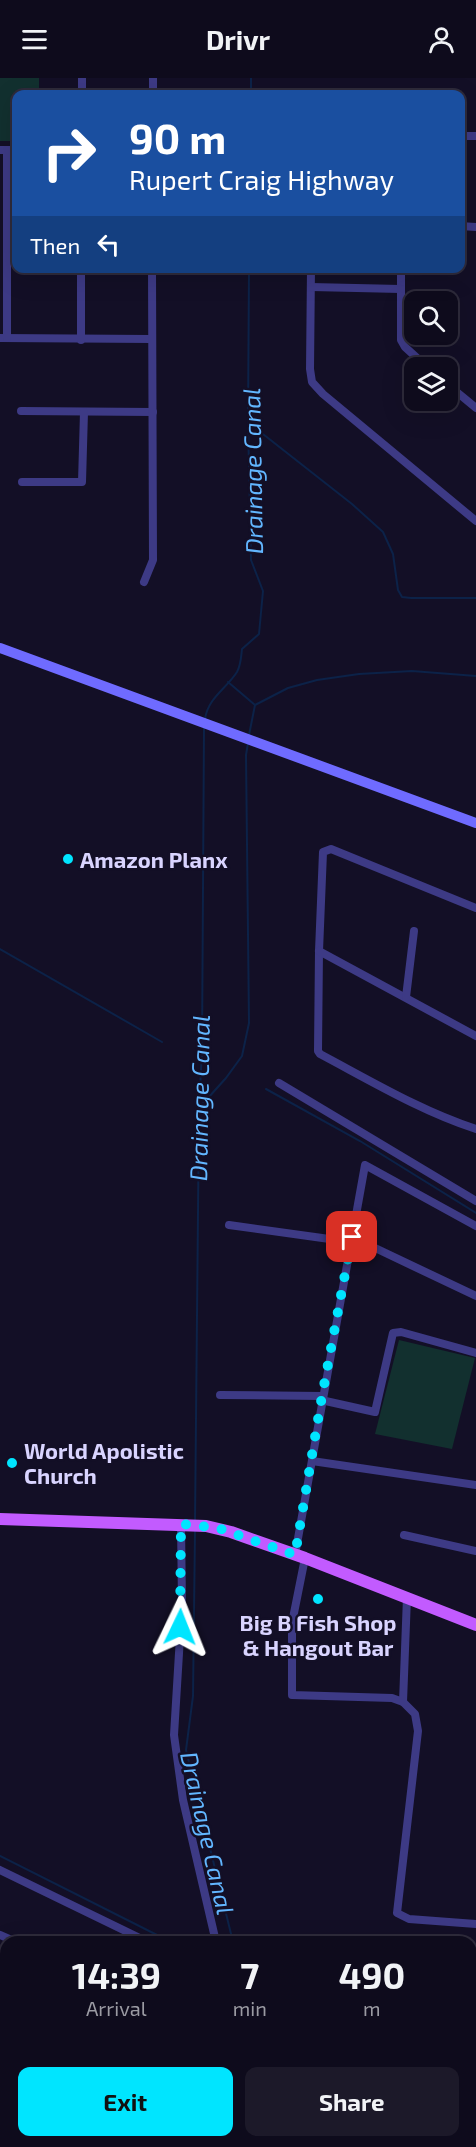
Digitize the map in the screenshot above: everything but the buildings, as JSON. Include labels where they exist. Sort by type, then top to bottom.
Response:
[{"type":"main road","points":[[0,648],[476,823]]},
{"type":"main road","points":[[0,1519],[206,1526],[231,1532],[300,1557],[476,1625]]},
{"type":"street","points":[[4,150],[3,338],[152,339]]},
{"type":"street","points":[[81,273],[81,340]]},
{"type":"street","points":[[144,582],[153,560],[152,273]]},
{"type":"street","points":[[311,273],[310,369],[312,382],[323,394],[476,521]]},
{"type":"street","points":[[401,273],[401,340],[416,357]]},
{"type":"street","points":[[311,287],[401,289]]},
{"type":"street","points":[[458,393],[476,408]]},
{"type":"street","points":[[21,411],[153,412]]},
{"type":"street","points":[[22,482],[82,482],[84,412]]},
{"type":"street","points":[[476,908],[331,849],[323,852],[318,1051],[444,1119],[476,1129]]},
{"type":"street","points":[[406,997],[414,931]]},
{"type":"street","points":[[319,951],[476,1036]]},
{"type":"street","points":[[279,1083],[476,1201]]},
{"type":"street","points":[[476,1226],[365,1166],[322,1398],[292,1623],[292,1695],[392,1698],[404,1702],[415,1714],[417,1731],[397,1913],[409,1918],[476,1924]]},
{"type":"street","points":[[229,1225],[352,1240],[476,1296]]},
{"type":"street","points":[[220,1395],[322,1398],[375,1412],[393,1333],[401,1332],[476,1353]]},
{"type":"street","points":[[312,1461],[476,1485]]},
{"type":"street","points":[[184,1524],[174,1735],[183,1800],[215,1936]]},
{"type":"street","points":[[404,1535],[476,1551]]},
{"type":"street","points":[[404,1702],[407,1597]]},
{"type":"street","points":[[0,1870],[136,1936]]},
{"type":"green space","points":[[0,78],[39,78],[39,90],[12,90],[12,141],[0,141]]},
{"type":"green space","points":[[399,1340],[475,1358],[452,1449],[375,1434]]},
{"type":"waterway","name":"Drainage Canal","points":[[251,78],[251,90]]},
{"type":"waterway","name":"Drainage Canal","points":[[205,719],[214,699],[237,672],[242,649],[259,634],[263,591],[251,560],[248,422],[249,273]]},
{"type":"waterway","points":[[249,423],[352,504],[383,532],[393,554],[398,590],[402,597],[476,598]]},
{"type":"waterway","points":[[228,682],[255,705],[288,688],[317,680],[359,674],[412,671],[476,676]]},
{"type":"waterway","points":[[249,735],[255,705]]},
{"type":"waterway","name":"Drainage Canal","points":[[195,1523],[204,728]]},
{"type":"waterway","points":[[199,1108],[242,1056],[249,1023],[246,755],[248,743]]},
{"type":"waterway","points":[[0,949],[162,1042]]},
{"type":"waterway","points":[[266,1089],[360,1141],[476,1213]]},
{"type":"waterway","name":"Drainage Canal","points":[[195,1531],[193,1696],[186,1750],[232,1936]]},
{"type":"waterway","points":[[0,1856],[159,1936]]},
{"type":"place","name":"Amazon Planx","points":[[68,859]]},
{"type":"place","name":"World Apolistic Church","points":[[12,1463]]},
{"type":"place","name":"Big B Fish Shop & Hangout Bar","points":[[318,1599]]},
{"type":"route","points":[[180,1627],[181,1524],[218,1528],[295,1555],[352,1237]]}]
